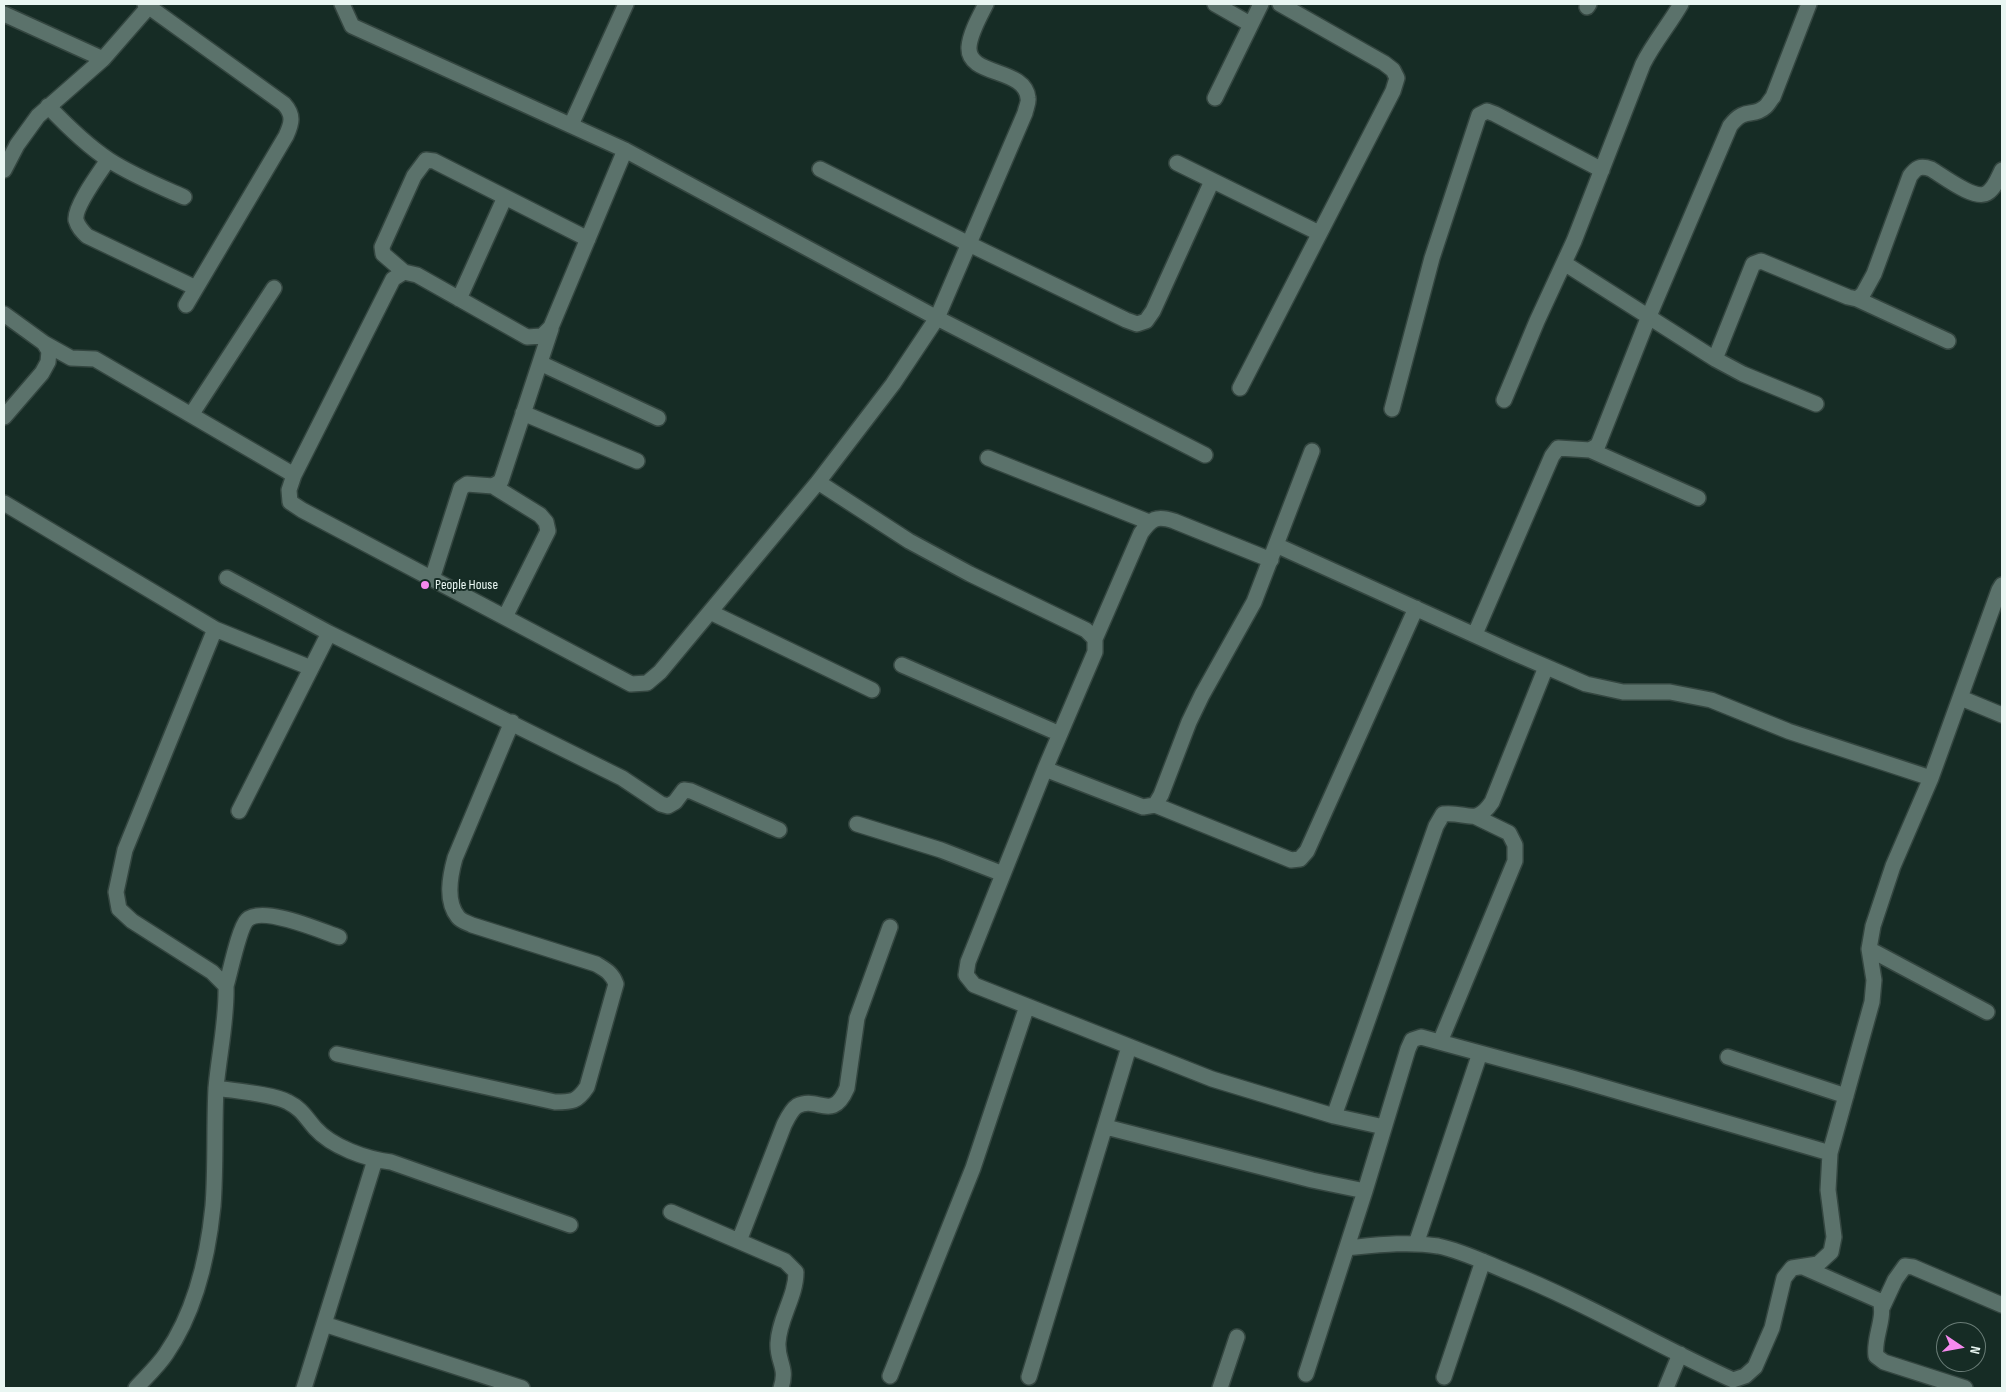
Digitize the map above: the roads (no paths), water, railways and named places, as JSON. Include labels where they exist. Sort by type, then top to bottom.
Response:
[{"type":"street","points":[[342,4],[352,26],[624,150],[937,318],[1205,454]]},
{"type":"street","points":[[571,125],[626,4]]},
{"type":"street","points":[[404,272],[393,279],[294,475],[289,490],[290,502],[631,684],[647,683],[660,672],[818,482],[893,384],[937,318],[1026,113],[1028,99],[1025,87],[1014,79],[979,65],[970,56],[969,46],[986,4]]},
{"type":"street","points":[[1214,4],[1250,24]]},
{"type":"street","points":[[1215,98],[1261,4]]},
{"type":"street","points":[[1240,388],[1393,91],[1397,78],[1393,70],[1384,63],[1280,4]]},
{"type":"street","points":[[1504,400],[1564,262],[1643,64],[1653,44],[1681,4]]},
{"type":"street","points":[[1590,450],[1598,446],[1603,435],[1649,316],[1730,126],[1737,117],[1746,112],[1757,111],[1765,107],[1773,97],[1809,4]]},
{"type":"street","points":[[4,170],[17,144],[38,116],[103,59],[148,5],[284,104],[291,112],[292,124],[186,305]]},
{"type":"street","points":[[4,14],[103,59]]},
{"type":"street","points":[[48,106],[79,137],[108,160],[184,197]]},
{"type":"street","points":[[1392,409],[1432,258],[1480,115],[1487,111],[1495,114],[1602,170]]},
{"type":"street","points":[[493,486],[501,481],[551,327],[624,150]]},
{"type":"street","points":[[108,160],[78,208],[75,218],[78,227],[88,236],[196,288]]},
{"type":"street","points":[[551,327],[542,336],[527,336],[417,275],[404,272],[383,254],[382,247],[414,176],[426,160],[434,161],[588,239]]},
{"type":"street","points":[[1177,163],[1319,233]]},
{"type":"street","points":[[1857,299],[1864,294],[1874,274],[1910,176],[1916,168],[1923,166],[1931,169],[1978,196],[1986,194],[1995,186],[2002,170]]},
{"type":"street","points":[[820,170],[969,244],[1126,320],[1138,324],[1146,321],[1153,311],[1212,181]]},
{"type":"street","points":[[459,299],[505,197]]},
{"type":"street","points":[[1716,359],[1753,264],[1761,261],[1857,299],[1948,340]]},
{"type":"street","points":[[1564,262],[1716,359],[1744,374],[1816,404]]},
{"type":"street","points":[[190,415],[274,288]]},
{"type":"street","points":[[4,314],[44,343],[71,358],[95,359],[294,475]]},
{"type":"street","points":[[4,417],[42,373],[48,362],[49,351],[44,343]]},
{"type":"street","points":[[540,363],[658,418]]},
{"type":"street","points":[[523,413],[637,461]]},
{"type":"street","points":[[1475,634],[1552,456],[1558,448],[1590,450],[1698,498]]},
{"type":"street","points":[[1155,805],[1161,795],[1193,713],[1254,602],[1312,451]]},
{"type":"street","points":[[988,458],[1148,522]]},
{"type":"street","points":[[818,482],[909,541],[987,583],[1086,630],[1095,639]]},
{"type":"street","points":[[432,579],[461,488],[467,484],[493,486],[540,515],[546,522],[548,531],[504,617]]},
{"type":"street","points":[[4,503],[215,629],[312,668]]},
{"type":"street","points":[[1271,560],[1162,517],[1148,522],[1141,533],[1095,639],[1095,652],[1045,768],[968,962],[966,975],[974,986],[1212,1079],[1334,1116],[1384,1127]]},
{"type":"street","points":[[1276,545],[1586,684],[1607,690],[1641,693],[1670,692],[1711,700],[1788,731],[1931,778]]},
{"type":"street","points":[[227,578],[329,633],[622,778],[661,804],[668,806],[684,790],[691,791],[779,830]]},
{"type":"street","points":[[1347,1248],[1416,1244],[1456,1250],[1559,1292],[1733,1380],[1744,1376],[1755,1367],[1764,1347],[1784,1278],[1792,1268],[1818,1264],[1831,1252],[1834,1237],[1828,1190],[1830,1153],[1872,1002],[1874,980],[1869,950],[1873,926],[1894,866],[1931,778],[2002,585]]},
{"type":"street","points":[[1045,768],[1143,807],[1155,805],[1291,860],[1300,859],[1307,851],[1416,608]]},
{"type":"street","points":[[710,612],[872,690]]},
{"type":"street","points":[[215,629],[125,850],[116,892],[119,909],[132,921],[212,972],[226,986]]},
{"type":"street","points":[[239,810],[329,633]]},
{"type":"street","points":[[902,665],[1060,734]]},
{"type":"street","points":[[1476,817],[1484,812],[1492,802],[1546,667]]},
{"type":"street","points":[[1961,698],[2002,715]]},
{"type":"street","points":[[337,1054],[555,1102],[569,1102],[580,1098],[587,1087],[616,984],[613,976],[596,964],[472,925],[459,918],[452,905],[451,873],[512,722]]},
{"type":"street","points":[[1334,1116],[1436,826],[1443,814],[1453,813],[1476,817],[1509,833],[1516,845],[1514,860],[1440,1042]]},
{"type":"street","points":[[857,824],[941,850],[1003,874]]},
{"type":"street","points":[[136,1388],[166,1355],[185,1319],[198,1281],[208,1242],[213,1206],[216,1088],[227,1006],[226,986],[246,920],[254,915],[273,915],[339,937]]},
{"type":"street","points":[[739,1241],[784,1125],[791,1113],[798,1106],[808,1104],[831,1107],[843,1098],[847,1088],[857,1018],[890,927]]},
{"type":"street","points":[[1869,950],[1987,1012]]},
{"type":"street","points":[[890,1376],[973,1168],[1027,1006]]},
{"type":"street","points":[[1306,1374],[1412,1040],[1421,1037],[1440,1042],[1830,1153]]},
{"type":"street","points":[[1029,1377],[1129,1047]]},
{"type":"street","points":[[1416,1244],[1480,1053]]},
{"type":"street","points":[[1728,1057],[1846,1096]]},
{"type":"street","points":[[216,1088],[287,1101],[305,1113],[314,1127],[328,1141],[375,1160],[391,1162],[570,1224]]},
{"type":"street","points":[[1106,1127],[1312,1180],[1365,1191]]},
{"type":"street","points":[[304,1388],[375,1160]]},
{"type":"street","points":[[672,1212],[785,1261],[796,1272],[796,1286],[778,1342],[778,1353],[784,1367],[784,1379],[781,1388]]},
{"type":"street","points":[[1444,1376],[1483,1261]]},
{"type":"street","points":[[1965,1388],[1884,1362],[1876,1356],[1874,1347],[1882,1308],[1895,1280],[1905,1266],[1913,1267],[2002,1305]]},
{"type":"street","points":[[1803,1267],[1880,1300],[1882,1308]]},
{"type":"street","points":[[324,1324],[522,1388]]},
{"type":"street","points":[[1220,1388],[1237,1337]]},
{"type":"street","points":[[1666,1388],[1680,1354]]},
{"type":"place","name":"People House","points":[[425,585]]}]
